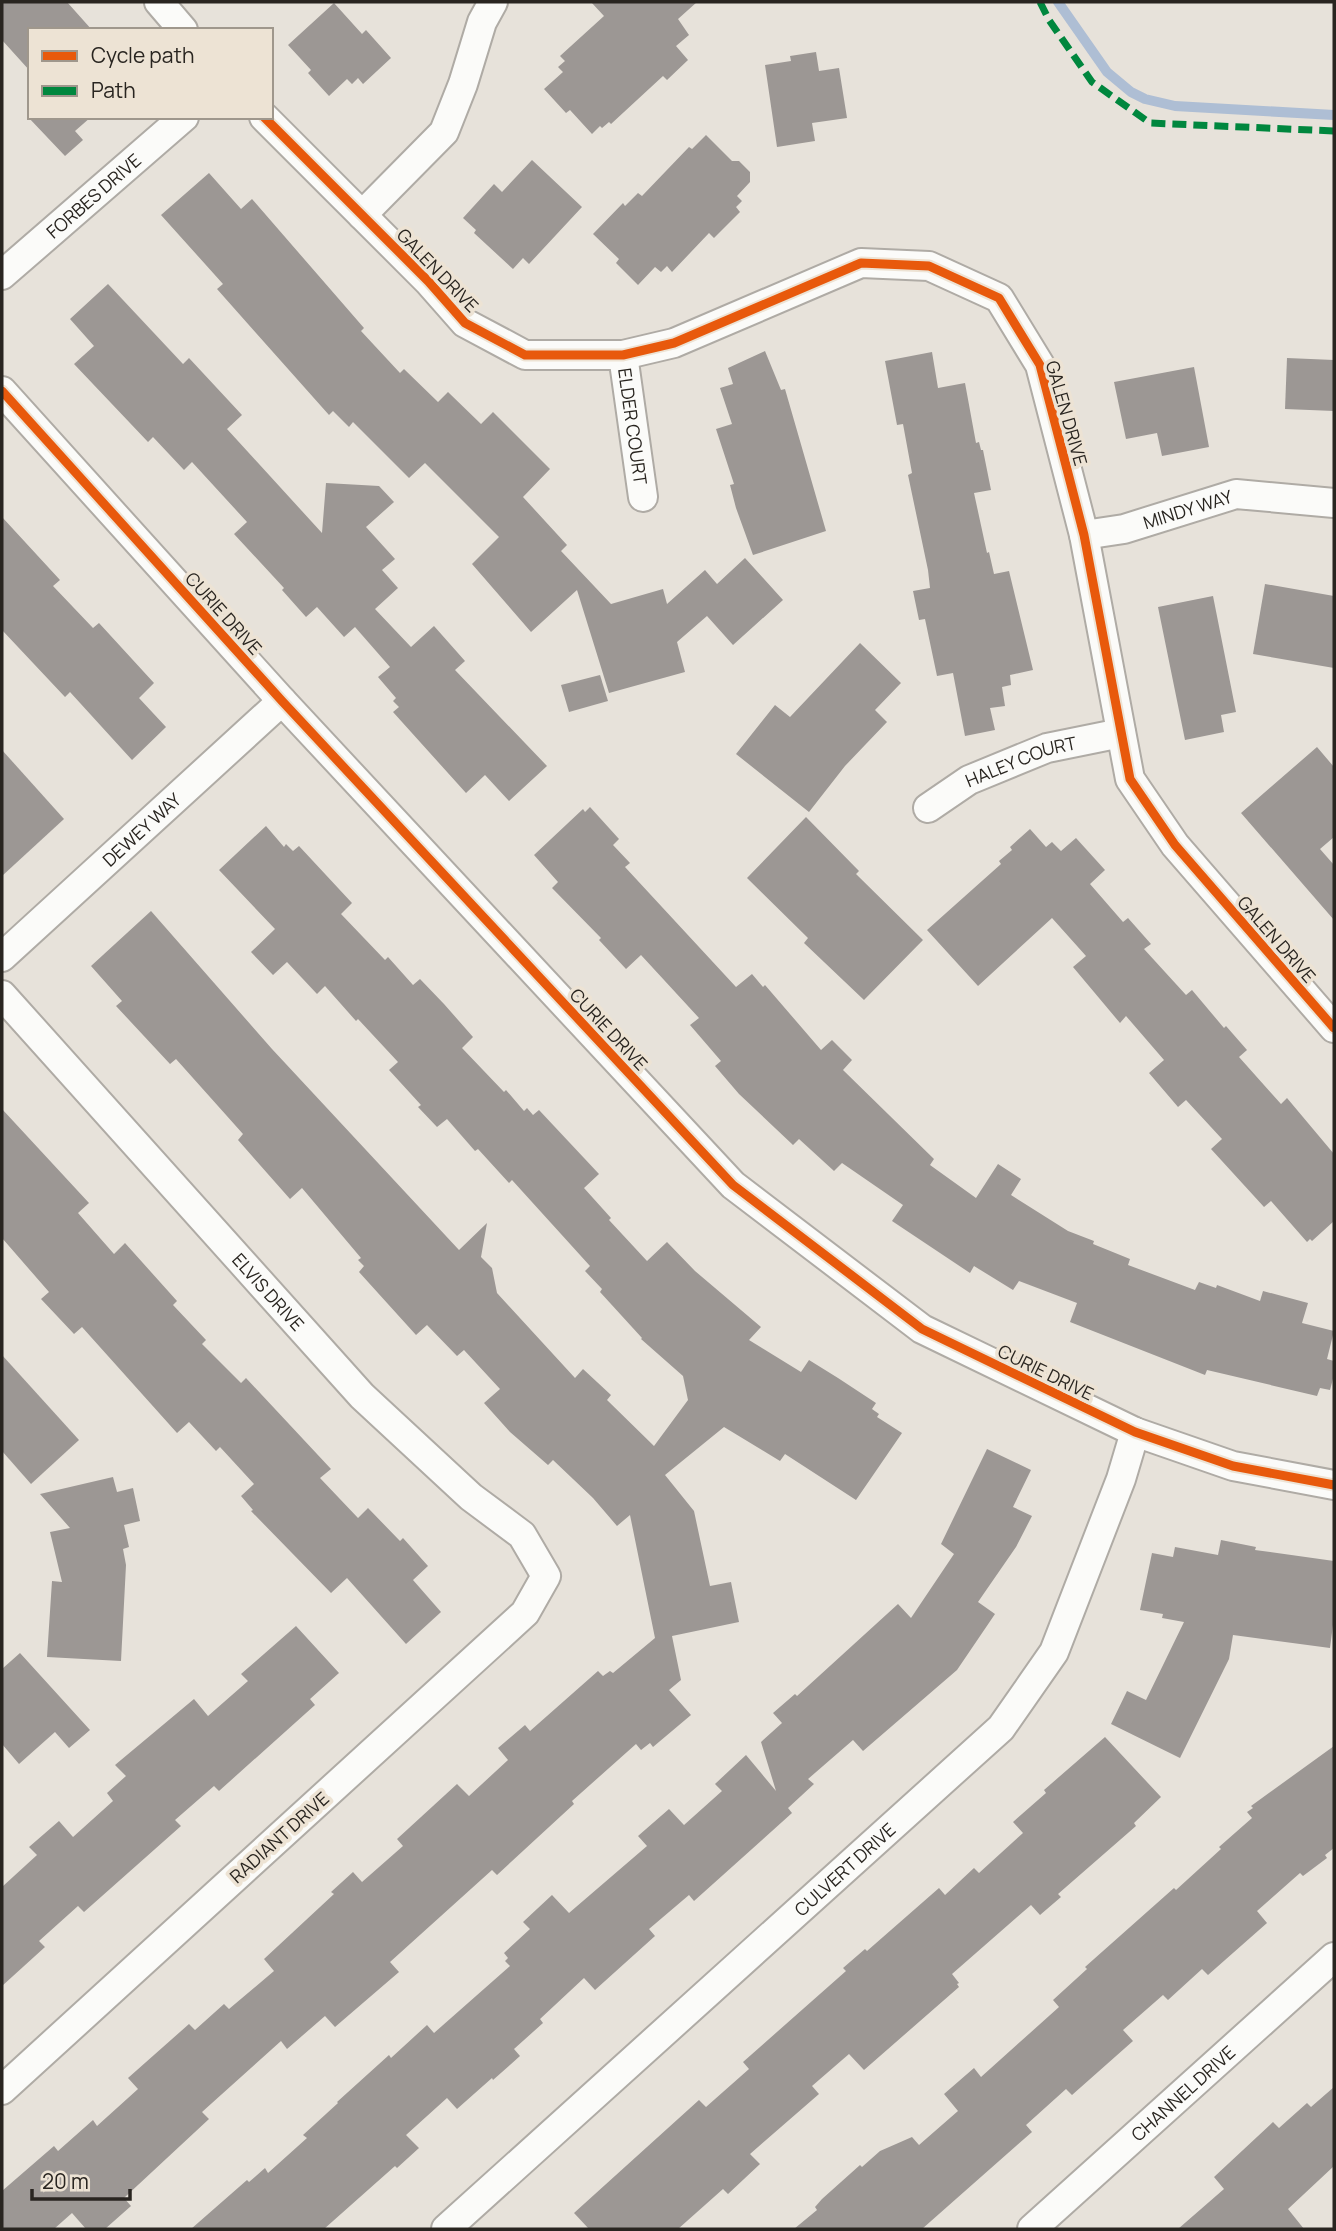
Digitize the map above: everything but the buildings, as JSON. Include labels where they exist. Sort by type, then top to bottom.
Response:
[{"type":"street","points":[[159,2],[181,28]]},
{"type":"street","points":[[362,215],[444,132],[463,84],[482,22],[493,2]]},
{"type":"street","name":"FORBES DRIVE","points":[[2,275],[182,119]]},
{"type":"street","name":"GALEN DRIVE","points":[[266,119],[428,281],[465,323],[525,355],[623,355],[674,343],[861,263],[929,266],[999,298],[1040,365],[1084,535],[1130,779],[1175,845],[1334,1028]]},
{"type":"street","name":"ELDER COURT","points":[[623,355],[643,497]]},
{"type":"street","name":"CURIE DRIVE","points":[[2,391],[282,701],[733,1185],[922,1329],[1135,1432],[1233,1466],[1334,1485]]},
{"type":"street","name":"MINDY WAY","points":[[1084,535],[1124,529],[1236,494],[1334,503]]},
{"type":"street","name":"DEWEY WAY","points":[[2,957],[282,701]]},
{"type":"street","name":"HALEY COURT","points":[[928,807],[969,780],[1047,748],[1121,733]]},
{"type":"street","name":"ELVIS DRIVE","points":[[2,995],[362,1396],[471,1497],[522,1535],[546,1576]]},
{"type":"street","name":"CULVERT DRIVE","points":[[446,2229],[1001,1728],[1054,1652],[1121,1479],[1135,1432]]},
{"type":"street","name":"RADIANT DRIVE","points":[[2,2090],[525,1613],[546,1576]]},
{"type":"street","name":"CHANNEL DRIVE","points":[[1032,2229],[1334,1957]]},
{"type":"waterway","points":[[1058,2],[1107,72],[1131,92],[1145,99],[1175,106],[1334,115]]},
{"type":"marked path","points":[[1040,2],[1049,20],[1092,82],[1150,123],[1334,131]]},
{"type":"cycle path","points":[[266,119],[428,281],[465,323],[525,355],[623,355],[674,343],[861,263],[929,266],[999,298],[1040,365],[1084,535],[1130,779],[1175,845],[1334,1028]]},
{"type":"cycle path","points":[[2,391],[282,701],[733,1185],[922,1329],[1135,1432],[1233,1466],[1334,1485]]}]
